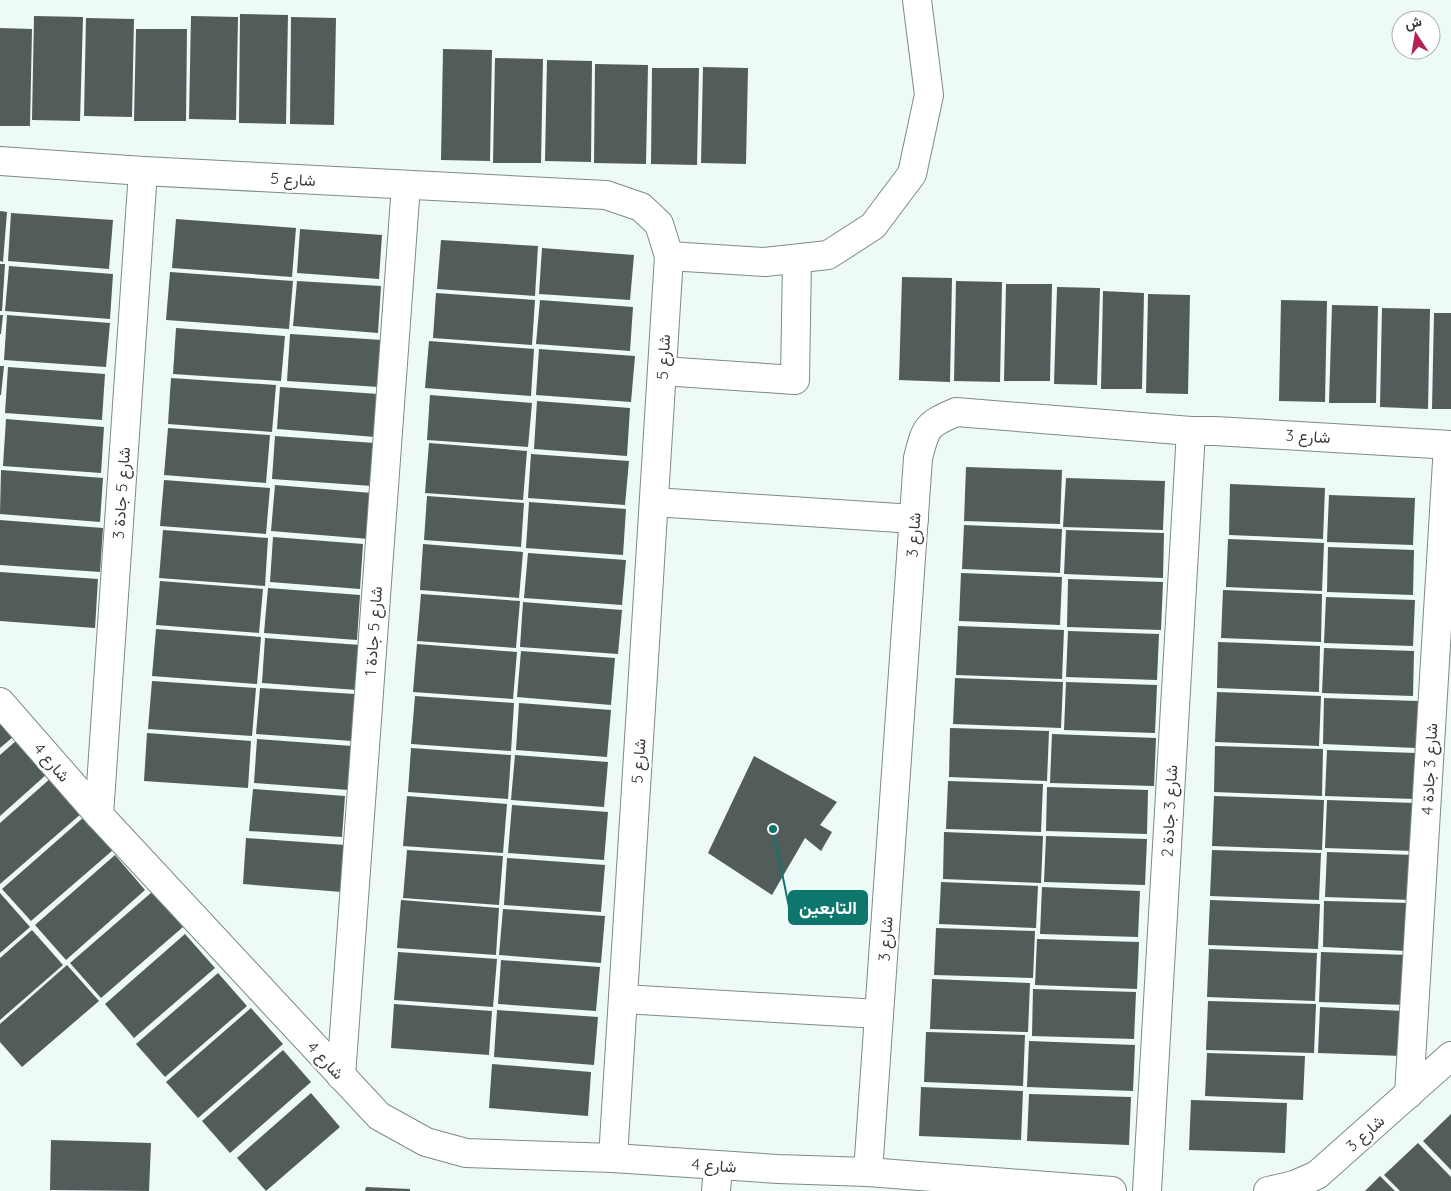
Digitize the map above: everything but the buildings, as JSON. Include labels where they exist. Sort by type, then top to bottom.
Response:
[{"type":"street","points":[[669,256],[765,262],[828,255],[873,226],[912,174],[929,95],[917,0]]},
{"type":"street","name":"شارع 5","points":[[0,161],[143,171],[606,195],[641,207],[659,224],[669,256],[613,1158]]},
{"type":"street","name":"شارع 5 جادة 3","points":[[99,815],[143,171]]},
{"type":"street","name":"شارع 5 جادة 1","points":[[341,1076],[406,185]]},
{"type":"street","points":[[662,371],[795,380],[797,258]]},
{"type":"street","name":"شارع 3","points":[[868,1172],[918,458],[925,432],[935,421],[956,412],[1191,431],[1450,445]]},
{"type":"street","name":"شارع 3 جادة 2","points":[[1147,1191],[1191,431]]},
{"type":"street","name":"شارع 3 جادة 4","points":[[1409,1094],[1450,445]]},
{"type":"street","points":[[654,502],[914,518]]},
{"type":"street","name":"شارع 4","points":[[0,702],[99,815],[379,1116],[426,1142],[466,1153],[613,1158],[717,1178],[777,1180]]},
{"type":"street","points":[[623,999],[880,1014]]},
{"type":"street","name":"شارع 3","points":[[1268,1191],[1294,1185],[1317,1175],[1451,1056]]},
{"type":"street","points":[[777,1180],[868,1172],[1112,1191]]},
{"type":"place","name":"التابعين","points":[[773,829]]}]
